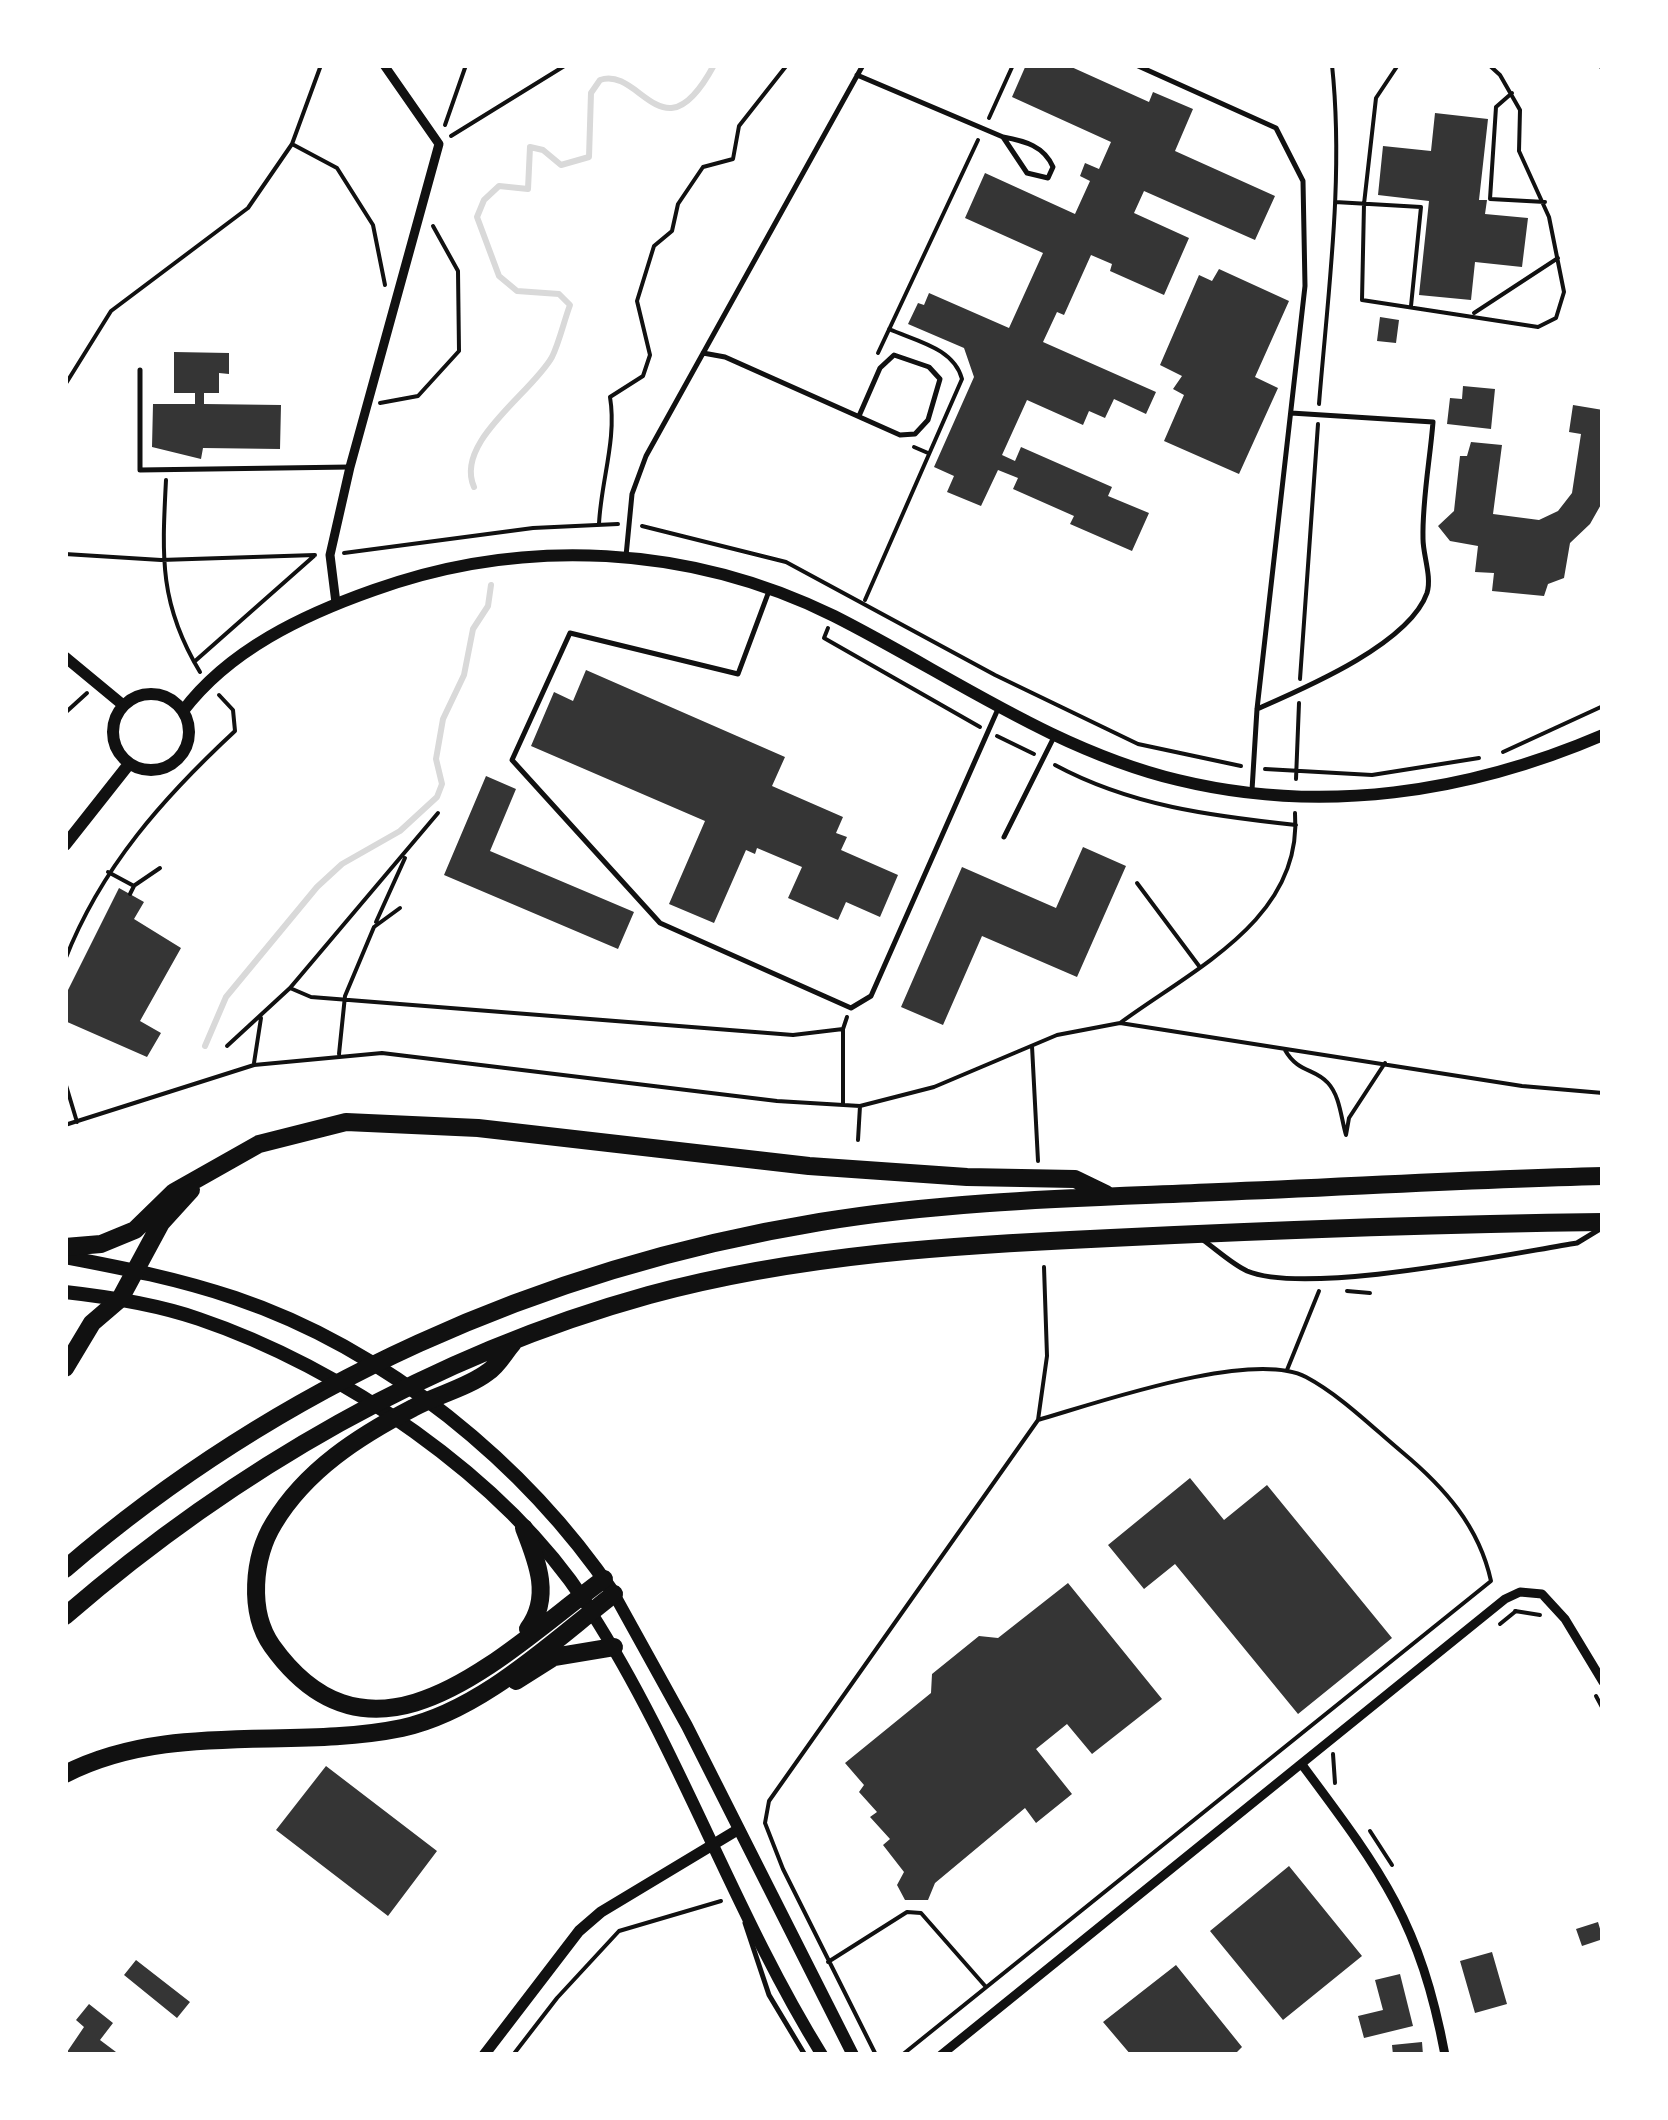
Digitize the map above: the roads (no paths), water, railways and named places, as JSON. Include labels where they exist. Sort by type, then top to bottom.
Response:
[{"type":"highway","points":[[65,1247],[100,1244],[135,1230],[174,1192],[198,1182],[259,1144],[346,1122],[391,1121],[808,1166],[1075,1179],[1111,1196]]},
{"type":"highway","points":[[65,1569],[187,1473],[303,1400],[409,1345],[505,1305],[637,1262],[822,1222],[936,1207],[1603,1176]]},
{"type":"highway","points":[[65,1368],[92,1323],[120,1299],[160,1223],[198,1182]]},
{"type":"highway","points":[[65,1616],[150,1545],[306,1442],[430,1375],[516,1338],[648,1296],[834,1258],[942,1246],[1194,1234],[1603,1225]]},
{"type":"highway","points":[[516,1338],[489,1372],[358,1438],[306,1481],[273,1525],[257,1567],[258,1608],[268,1641],[296,1679],[326,1699],[356,1710],[387,1710],[426,1702],[460,1686],[519,1641],[586,1604]]},
{"type":"highway","points":[[519,1641],[538,1616],[542,1591],[538,1564],[524,1528]]},
{"type":"highway","points":[[65,1774],[83,1765],[184,1740],[361,1735],[407,1727],[492,1686],[609,1587]]},
{"type":"highway","points":[[492,1686],[513,1683],[554,1657],[614,1648]]},
{"type":"main road","points":[[183,710],[205,681],[249,649],[336,603],[404,579],[499,559],[555,553],[671,562],[769,591],[834,616],[998,708],[1056,735],[1178,780],[1251,793],[1404,793],[1483,778],[1545,760],[1603,735]]},
{"type":"main road","points":[[149,693],[162,695],[183,710],[190,735],[178,759],[154,770],[129,764],[113,742],[112,729],[122,705],[149,693]]},
{"type":"main road","points":[[65,846],[129,764]]},
{"type":"main road","points":[[65,1257],[138,1270],[240,1299],[299,1325],[353,1354],[468,1432],[527,1488],[609,1587],[739,1829],[853,2055]]},
{"type":"main road","points":[[65,1292],[120,1299],[198,1318],[324,1374],[440,1452],[552,1554],[614,1648],[739,1900],[822,2055]]},
{"type":"street","points":[[336,603],[330,555],[365,406],[439,144],[384,65]]},
{"type":"street","points":[[65,657],[122,705]]},
{"type":"street","points":[[941,2055],[1520,1592],[1542,1594],[1566,1619],[1603,1682]]},
{"type":"street","points":[[1303,1766],[1380,1869],[1410,1925],[1433,1990],[1445,2055]]},
{"type":"street","points":[[484,2055],[590,1922],[632,1889],[739,1829]]},
{"type":"lane","points":[[626,556],[632,494],[646,456],[863,65]]},
{"type":"lane","points":[[1136,65],[1276,128],[1303,180],[1305,286],[1251,793]]},
{"type":"lane","points":[[856,75],[870,77],[1004,137],[1035,146],[1048,156],[1053,168],[1048,178],[1026,173],[1004,137]]},
{"type":"lane","points":[[703,354],[725,357],[900,435],[915,434],[928,420],[940,379],[929,367],[894,355],[880,368],[859,416]]},
{"type":"lane","points":[[140,370],[140,470],[350,466]]},
{"type":"lane","points":[[1257,709],[1299,690],[1398,633],[1416,614],[1428,589],[1423,538],[1433,422],[1291,413]]},
{"type":"lane","points":[[769,591],[738,674],[570,634],[512,760],[660,924],[851,1008],[871,996],[985,730],[998,708]]},
{"type":"lane","points":[[1004,837],[1056,735]]},
{"type":"lane","points":[[1194,1234],[1249,1272],[1301,1277],[1390,1272],[1577,1243],[1603,1225]]},
{"type":"lane","points":[[739,1900],[751,1952],[769,1995],[805,2055]]},
{"type":"waterway","points":[[474,487],[471,470],[475,453],[498,419],[552,357],[570,305],[559,294],[517,291],[499,276],[477,217],[484,200],[499,186],[528,189],[530,147],[543,150],[561,165],[589,157],[591,93],[600,80],[615,79],[666,108],[680,105],[696,92],[714,65]]},
{"type":"waterway","points":[[205,1046],[226,997],[317,887],[342,864],[400,831],[437,797],[442,784],[436,759],[443,719],[464,675],[473,629],[488,606],[491,585]]}]
